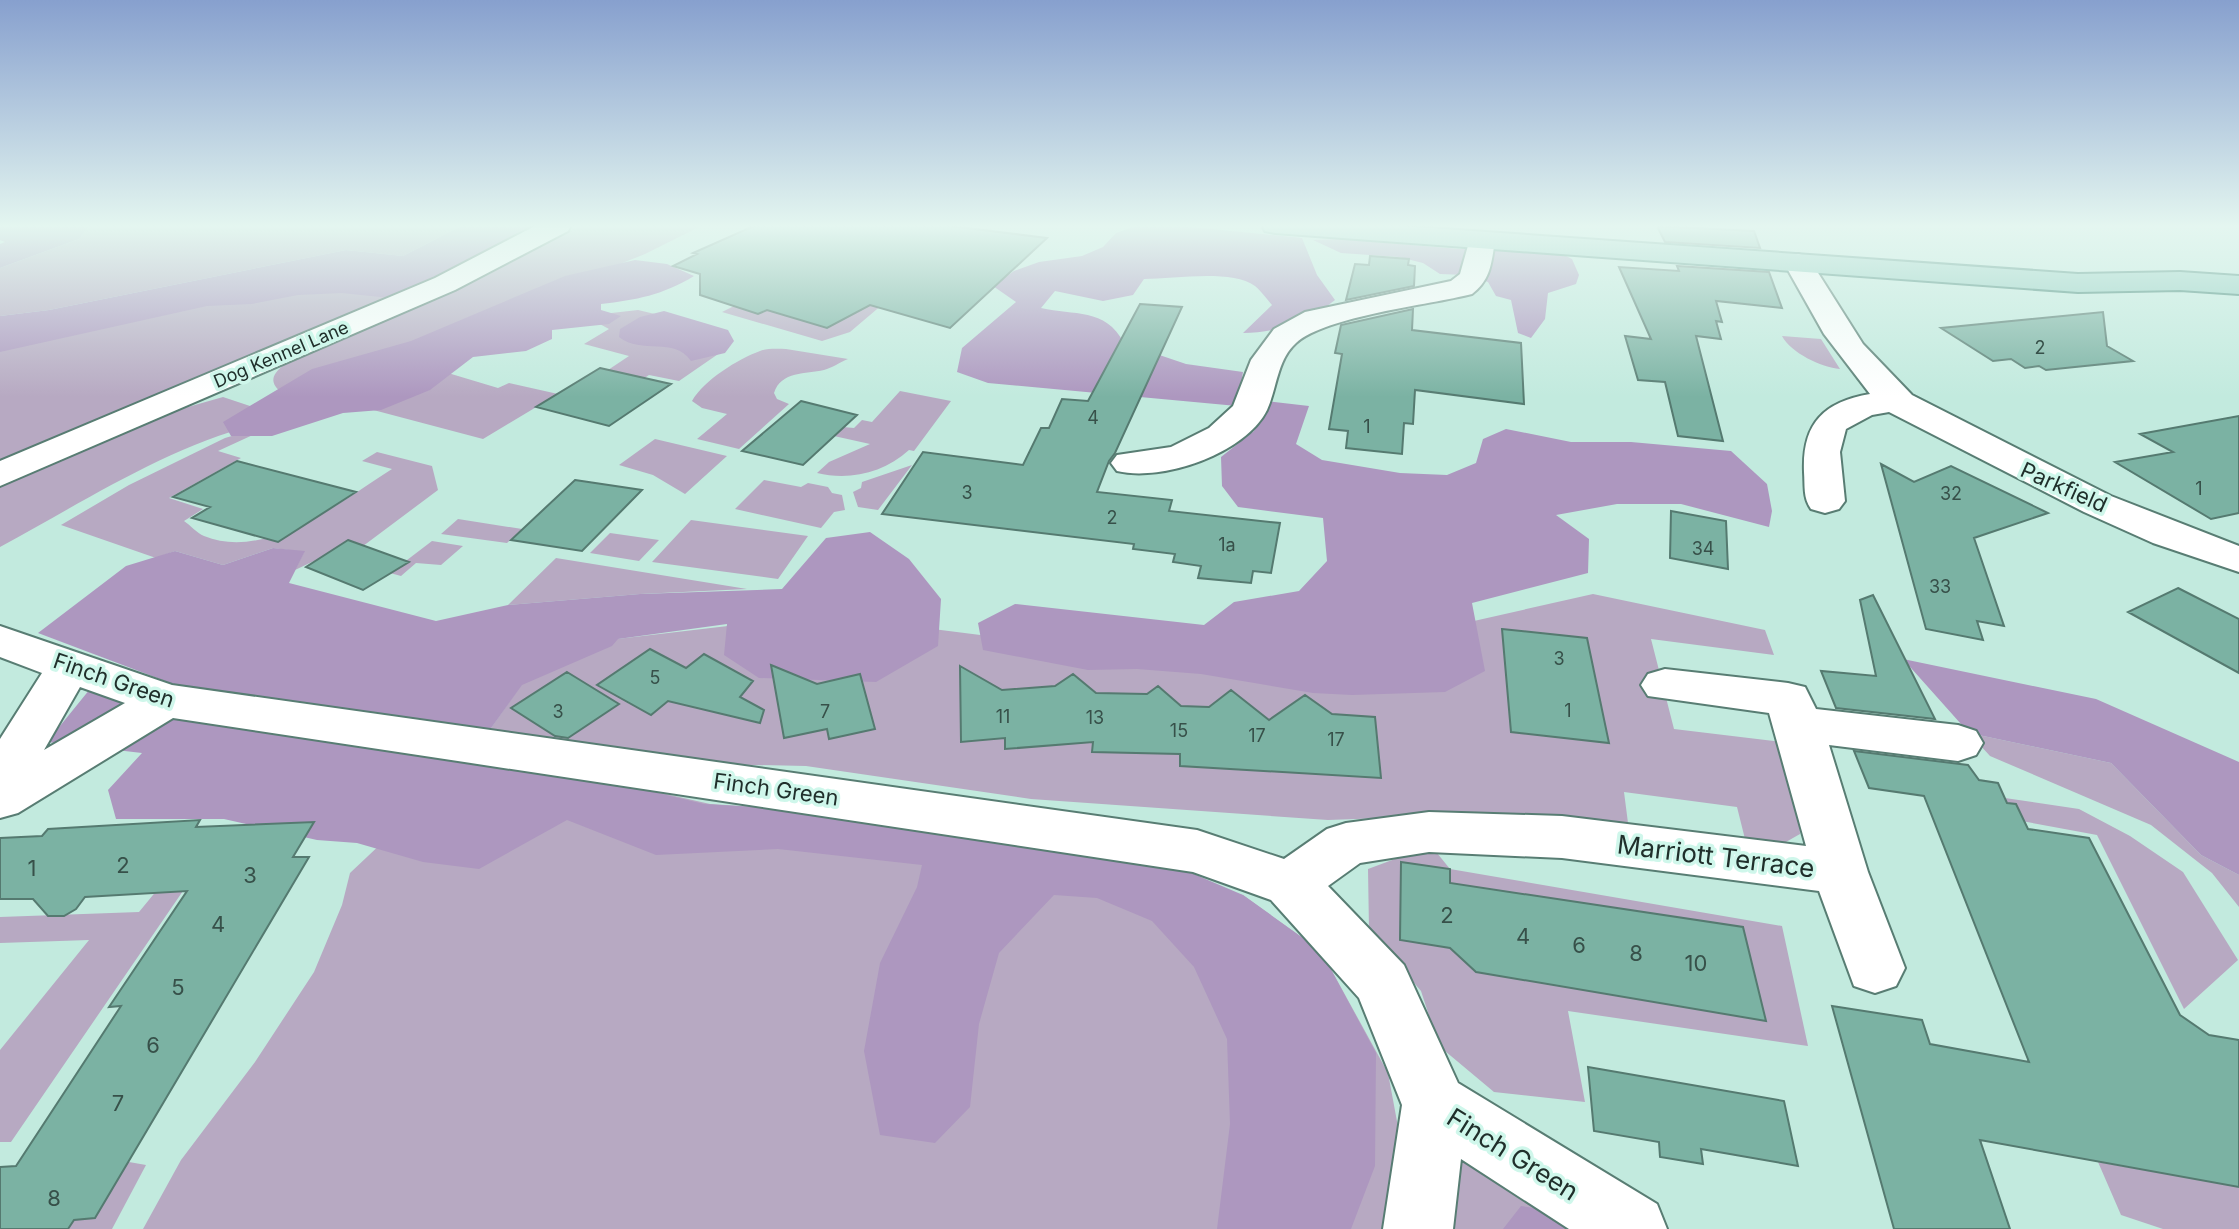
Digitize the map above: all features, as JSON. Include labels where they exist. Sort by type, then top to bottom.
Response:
[{"type":"main road","points":[[2069,282],[2111,282]]},
{"type":"main road","points":[[2200,282],[2239,285]]},
{"type":"main road","points":[[2078,283],[2185,303],[2239,309]]},
{"type":"street","name":"Dog Kennel Lane","points":[[0,475],[448,282]]},
{"type":"street","points":[[1130,463],[1180,457],[1222,436],[1249,410],[1267,360],[1285,336],[1295,330],[1316,319],[1359,308],[1417,300],[1461,288],[1468,282]]},
{"type":"street","name":"Parkfield","points":[[1808,282],[1864,369],[1896,400],[2025,470],[2199,547],[2239,560]]},
{"type":"street","points":[[1813,492],[1830,424],[1862,406],[1896,400]]},
{"type":"street","name":"Finch Green","points":[[0,641],[166,701],[1197,851],[1291,884],[1383,983],[1435,1105],[1418,1229]]},
{"type":"street","points":[[0,781],[69,666]]},
{"type":"street","points":[[1665,685],[1788,699],[1798,724],[1958,743]]},
{"type":"street","points":[[0,799],[166,701]]},
{"type":"street","name":"Marriott Terrace","points":[[1291,884],[1346,844],[1429,832],[1562,837],[1840,872],[1798,724]]},
{"type":"street","points":[[1840,872],[1875,968]]},
{"type":"street","name":"Finch Green","points":[[1435,1105],[1632,1229]]},
{"type":"shaded area","points":[[0,282],[186,282],[49,310],[0,316]]},
{"type":"shaded area","points":[[186,282],[432,282],[390,298],[342,293],[207,306],[0,352],[0,316],[49,310]]},
{"type":"shaded area","points":[[302,282],[423,287],[0,467],[0,342]]},
{"type":"shaded area","points":[[472,282],[574,282],[287,397],[274,382],[275,374],[284,365]]},
{"type":"shaded area","points":[[550,282],[682,282],[649,296],[601,304],[601,310],[621,316],[609,324],[552,330],[552,339],[526,351],[473,357],[430,390],[381,410],[343,413],[272,436],[231,436],[223,422],[312,369],[411,341]]},
{"type":"shaded area","points":[[899,282],[909,282],[850,332],[822,341],[722,312],[734,306],[758,314],[767,310],[827,328],[861,310]]},
{"type":"shaded area","points":[[998,282],[1142,282],[1133,295],[1103,301],[1055,291],[1041,308],[1098,318],[1108,323],[1124,343],[1186,364],[1243,372],[1237,406],[988,383],[957,372],[962,348],[1016,302],[993,286]]},
{"type":"shaded area","points":[[1248,282],[1322,282],[1335,300],[1292,324],[1268,331],[1243,333],[1272,305]]},
{"type":"shaded area","points":[[1488,282],[1577,282],[1548,293],[1545,319],[1531,338],[1518,333],[1511,300],[1496,296]]},
{"type":"shaded area","points":[[638,310],[722,330],[724,350],[679,381],[649,375],[637,383],[602,374],[629,356],[584,344],[609,329],[585,316]]},
{"type":"shaded area","points":[[664,311],[728,330],[734,341],[725,353],[691,361],[676,349],[638,345],[619,337],[620,329],[640,317]]},
{"type":"shaded area","points":[[1782,336],[1821,339],[1840,369],[1807,358],[1792,348]]},
{"type":"shaded area","points":[[766,349],[786,349],[848,359],[827,369],[795,375],[782,381],[774,393],[777,399],[789,404],[739,449],[697,439],[727,414],[702,408],[692,401],[697,393],[722,371],[751,355]]},
{"type":"shaded area","points":[[438,370],[498,388],[509,383],[558,394],[483,439],[362,407]]},
{"type":"shaded area","points":[[900,391],[951,401],[914,451],[909,450],[889,464],[866,473],[841,476],[817,473],[829,462],[870,444],[834,436],[843,427],[854,428],[862,420],[872,422]]},
{"type":"shaded area","points":[[223,397],[286,418],[248,427],[174,454],[103,489],[0,547],[0,487],[174,411]]},
{"type":"shaded area","points":[[1266,401],[1309,406],[1296,444],[1322,460],[1400,473],[1447,475],[1476,463],[1483,439],[1506,429],[1571,442],[1631,442],[1731,451],[1767,484],[1772,511],[1769,527],[1681,504],[1617,504],[1556,515],[1589,539],[1588,573],[1472,603],[1485,671],[1445,692],[1313,693],[1201,674],[1137,669],[1088,670],[983,650],[978,623],[1015,604],[1204,625],[1234,602],[1299,591],[1327,561],[1323,518],[1238,507],[1222,486],[1221,457],[1254,431]]},
{"type":"shaded area","points":[[283,421],[218,451],[241,458],[169,498],[203,509],[184,521],[204,536],[228,542],[253,541],[278,534],[328,511],[392,469],[362,461],[377,452],[432,466],[438,490],[335,567],[314,561],[295,570],[304,552],[273,548],[223,565],[175,551],[156,558],[61,525],[129,485],[225,438]]},
{"type":"shaded area","points":[[655,439],[727,456],[685,494],[653,475],[619,465]]},
{"type":"shaded area","points":[[912,465],[878,510],[858,507],[853,492],[861,488],[862,482]]},
{"type":"shaded area","points":[[764,480],[801,487],[808,483],[828,487],[832,493],[842,495],[845,510],[834,512],[821,528],[735,509]]},
{"type":"shaded area","points":[[458,519],[522,529],[507,543],[441,534]]},
{"type":"shaded area","points":[[691,520],[808,536],[778,579],[652,562]]},
{"type":"shaded area","points":[[870,532],[909,559],[941,599],[938,646],[876,682],[759,678],[724,655],[727,624],[618,639],[612,646],[522,685],[484,738],[181,687],[38,633],[126,566],[175,551],[223,565],[273,548],[305,551],[289,583],[436,621],[508,605],[640,594],[782,589],[826,538]]},
{"type":"shaded area","points":[[610,533],[659,540],[639,561],[590,553]]},
{"type":"shaded area","points":[[432,541],[463,546],[441,565],[416,563],[401,576],[390,573]]},
{"type":"shaded area","points":[[556,558],[747,589],[508,605]]},
{"type":"shaded area","points":[[1593,594],[1765,630],[1774,655],[1651,639],[1674,729],[1783,742],[1798,801],[1800,834],[1777,847],[1745,839],[1737,807],[1624,792],[1628,823],[1469,815],[1328,820],[1031,799],[806,766],[662,763],[484,738],[524,681],[617,639],[822,615],[1257,670]]},
{"type":"shaded area","points":[[1903,659],[2096,699],[2239,762],[2239,875],[2201,855],[2111,763],[1969,733]]},
{"type":"shaded area","points":[[90,689],[550,767],[704,804],[854,813],[1154,857],[1243,895],[1321,951],[1376,1053],[1375,1166],[1351,1229],[1217,1229],[1230,1124],[1227,1039],[1194,967],[1152,921],[1097,898],[1054,895],[999,953],[979,1024],[970,1107],[935,1143],[880,1135],[864,1051],[880,963],[917,887],[922,865],[778,849],[656,855],[567,820],[479,869],[423,862],[357,843],[317,840],[224,819],[116,819],[108,790],[142,753],[47,742]]},
{"type":"shaded area","points":[[1969,733],[2111,763],[2201,855],[2239,875],[2239,907],[2212,873],[2151,825],[1990,756]]},
{"type":"shaded area","points":[[574,773],[710,804],[854,813],[1243,895],[1321,951],[1388,1073],[1404,1159],[1391,1229],[143,1229],[181,1160],[255,1062],[314,972],[342,905],[350,873],[385,840]]},
{"type":"shaded area","points":[[2005,798],[2079,809],[2130,836],[2183,872],[2238,960],[2184,1009],[2097,835],[2011,819]]},
{"type":"shaded area","points":[[1411,853],[1437,853],[1450,869],[1782,926],[1808,1046],[1568,1011],[1585,1102],[1494,1092],[1439,1046],[1421,991],[1369,930],[1368,869]]},
{"type":"shaded area","points":[[176,867],[198,869],[11,1142],[0,1142],[0,1050],[89,940],[0,943],[0,917],[139,912]]},
{"type":"shaded area","points":[[1455,1156],[1566,1229],[1447,1229]]},
{"type":"shaded area","points":[[129,1162],[146,1165],[112,1229],[0,1229],[0,1167]]},
{"type":"shaded area","points":[[2098,1162],[2239,1187],[2239,1229],[2163,1229],[2121,1215]]},
{"type":"shaded area","points":[[1521,1206],[1575,1214],[1596,1229],[1503,1229]]},
{"type":"building","points":[[700,282],[999,282],[950,328],[870,305],[827,328],[767,310],[758,314],[700,295]]},
{"type":"building","points":[[1350,282],[1414,282],[1414,286],[1346,300]]},
{"type":"building","points":[[1626,282],[1773,282],[1782,308],[1716,301],[1722,322],[1716,321],[1721,339],[1696,336],[1723,441],[1678,436],[1665,382],[1638,380],[1625,336],[1651,339]]},
{"type":"building","points":[[1140,304],[1182,307],[1097,492],[1172,500],[1169,511],[1280,523],[1271,573],[1253,571],[1251,583],[1198,578],[1201,566],[1173,562],[1175,554],[1133,549],[1134,544],[882,514],[923,452],[1023,465],[1041,428],[1049,428],[1062,399],[1088,401]]},
{"type":"building","points":[[1413,309],[1412,330],[1521,343],[1524,404],[1415,390],[1413,424],[1404,423],[1402,454],[1346,448],[1348,431],[1329,429],[1342,354],[1335,353],[1341,325]]},
{"type":"building","points":[[2103,312],[2107,346],[2133,361],[2046,370],[2039,366],[2025,368],[2011,359],[1993,361],[1941,328]]},
{"type":"building","points":[[600,368],[671,384],[609,426],[536,407]]},
{"type":"building","points":[[801,401],[857,415],[803,465],[742,451]]},
{"type":"building","points":[[2239,416],[2239,513],[2211,519],[2115,462],[2173,452],[2140,434]]},
{"type":"building","points":[[237,461],[356,492],[278,542],[192,518],[210,507],[173,497]]},
{"type":"building","points":[[1881,464],[1914,482],[1951,466],[2048,513],[1974,538],[2004,626],[1977,621],[1983,640],[1926,629]]},
{"type":"building","points":[[575,480],[642,490],[582,551],[511,540]]},
{"type":"building","points":[[1671,511],[1726,521],[1728,569],[1670,558]]},
{"type":"building","points":[[348,540],[409,562],[363,590],[306,567]]},
{"type":"building","points":[[2178,588],[2239,619],[2239,673],[2128,612]]},
{"type":"building","points":[[1873,595],[1935,719],[1836,708],[1821,671],[1876,676],[1860,600]]},
{"type":"building","points":[[1502,629],[1587,638],[1609,743],[1511,732]]},
{"type":"building","points":[[650,649],[686,668],[704,654],[753,681],[740,697],[764,710],[760,723],[668,701],[651,715],[597,685]]},
{"type":"building","points":[[771,665],[817,684],[860,674],[875,729],[829,739],[827,729],[784,738]]},
{"type":"building","points":[[960,666],[1002,690],[1055,686],[1073,674],[1096,693],[1147,694],[1158,686],[1181,706],[1209,707],[1231,690],[1269,720],[1305,695],[1332,714],[1375,717],[1381,778],[1180,766],[1180,754],[1092,752],[1093,742],[1005,749],[1005,738],[961,742]]},
{"type":"building","points":[[567,672],[619,704],[568,738],[555,736],[511,708]]},
{"type":"building","points":[[1854,751],[1968,765],[1979,780],[1998,783],[2007,803],[2016,804],[2028,829],[2089,838],[2180,1015],[2209,1035],[2239,1040],[2239,1187],[1980,1140],[2010,1229],[1894,1229],[1832,1006],[1922,1020],[1930,1044],[2029,1062],[1924,796],[1869,788]]},
{"type":"building","points":[[200,820],[196,827],[314,822],[293,857],[309,857],[95,1218],[74,1220],[68,1229],[0,1229],[0,1167],[16,1166],[121,1006],[109,1007],[187,891],[85,897],[76,909],[64,916],[48,916],[33,899],[0,899],[0,838],[42,836],[48,829]]},
{"type":"building","points":[[1401,862],[1450,869],[1450,883],[1743,927],[1766,1021],[1476,972],[1450,948],[1400,940]]},
{"type":"building","points":[[1588,1067],[1784,1101],[1798,1166],[1701,1149],[1703,1164],[1660,1157],[1659,1142],[1594,1131]]}]
